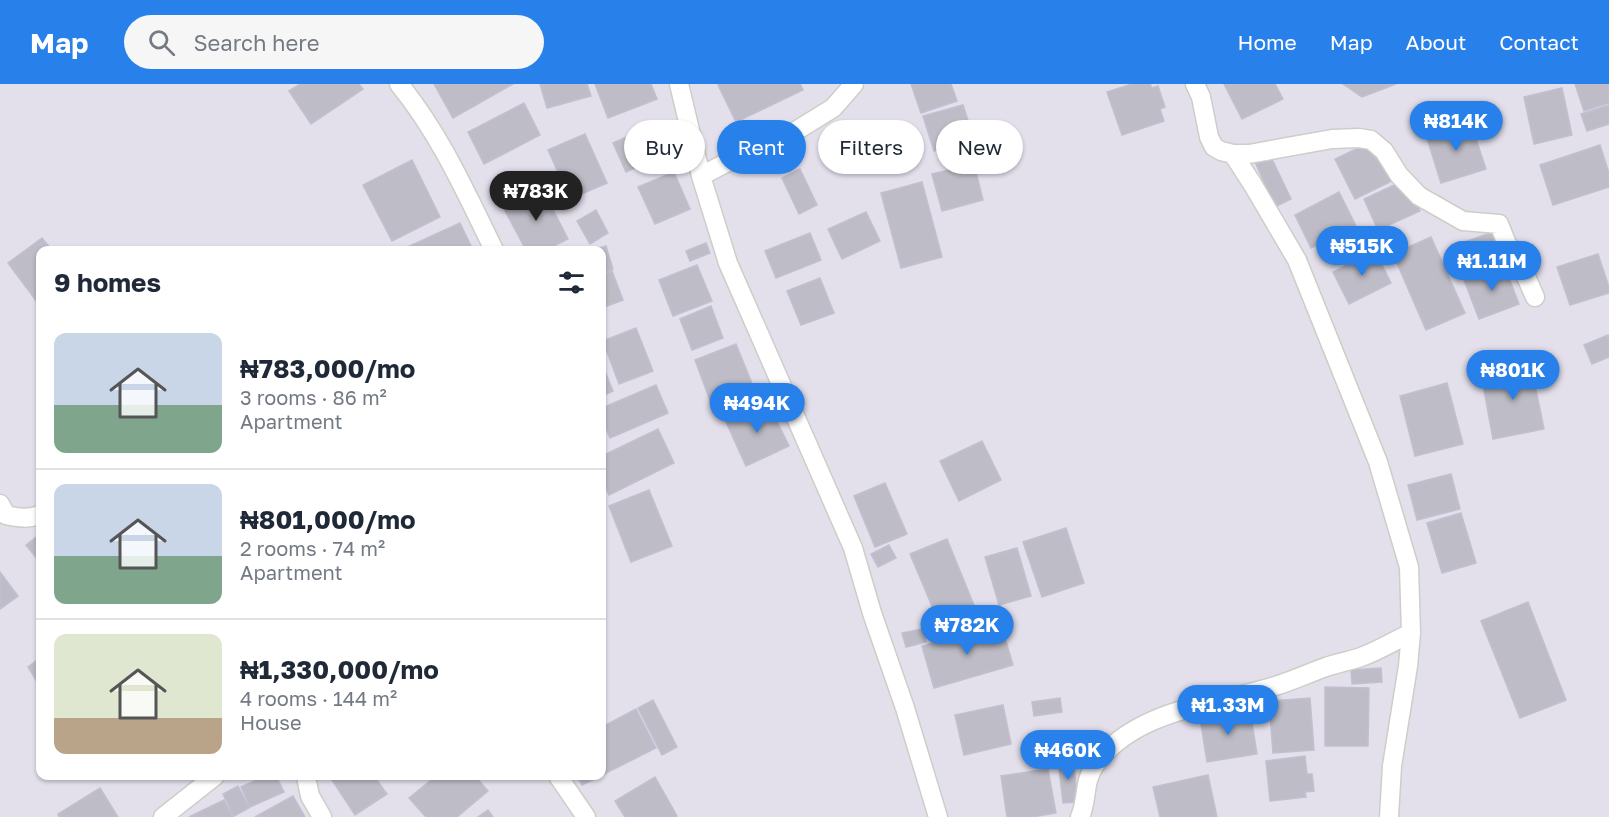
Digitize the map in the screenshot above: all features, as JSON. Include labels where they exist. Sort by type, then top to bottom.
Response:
[{"type":"street","points":[[399,84],[416,105],[456,172],[492,246]]},
{"type":"street","points":[[678,84],[701,176],[728,263],[853,548],[938,817]]},
{"type":"street","points":[[701,176],[741,155],[786,137],[833,108],[854,84]]},
{"type":"street","points":[[1195,84],[1201,97],[1209,137],[1214,147],[1221,152],[1249,154],[1332,139],[1371,140],[1384,151],[1399,175],[1419,196],[1463,221],[1499,224],[1535,297]]},
{"type":"street","points":[[1233,154],[1254,185],[1297,260],[1378,462],[1409,567],[1411,633],[1392,766],[1389,817]]},
{"type":"street","points":[[0,504],[6,515],[17,518],[36,516]]},
{"type":"street","points":[[1080,817],[1084,808],[1087,780],[1095,766],[1112,746],[1158,718],[1275,686],[1330,665],[1362,656],[1411,633]]},
{"type":"street","points":[[163,817],[210,780]]},
{"type":"street","points":[[307,780],[310,796],[322,817]]},
{"type":"street","points":[[561,780],[586,817]]},
{"type":"building","points":[[300,84],[359,84],[363,89],[311,124],[289,91]]},
{"type":"building","points":[[434,84],[513,84],[453,118]]},
{"type":"building","points":[[540,84],[587,84],[591,96],[547,108]]},
{"type":"building","points":[[595,84],[651,84],[657,99],[608,118]]},
{"type":"building","points":[[800,84],[803,90],[740,120],[735,120],[718,85]]},
{"type":"building","points":[[911,84],[951,84],[957,101],[921,113]]},
{"type":"building","points":[[1132,84],[1150,84],[1152,88],[1158,86],[1165,107],[1160,109],[1164,121],[1122,135],[1107,92]]},
{"type":"building","points":[[1224,84],[1275,84],[1283,99],[1242,119]]},
{"type":"building","points":[[1343,84],[1396,84],[1362,97]]},
{"type":"building","points":[[1575,84],[1609,84],[1609,103],[1584,111]]},
{"type":"building","points":[[1562,88],[1572,135],[1534,144],[1524,97]]},
{"type":"building","points":[[524,103],[540,135],[484,164],[468,132]]},
{"type":"building","points":[[963,105],[968,120],[936,120],[936,150],[934,151],[923,116]]},
{"type":"building","points":[[1609,105],[1609,124],[1587,131],[1581,114]]},
{"type":"building","points":[[1470,121],[1486,169],[1441,183],[1426,135]]},
{"type":"building","points":[[585,134],[607,183],[570,199],[548,150]]},
{"type":"building","points":[[1381,137],[1400,177],[1355,199],[1335,159]]},
{"type":"building","points":[[624,138],[624,168],[613,143]]},
{"type":"building","points":[[1600,145],[1609,173],[1609,187],[1553,205],[1540,165]]},
{"type":"building","points":[[1271,157],[1291,199],[1275,207],[1256,164]]},
{"type":"building","points":[[412,160],[440,217],[392,241],[363,185]]},
{"type":"building","points":[[669,174],[675,174],[690,209],[655,224],[638,187]]},
{"type":"building","points":[[790,174],[802,174],[817,205],[799,214],[782,178]]},
{"type":"building","points":[[932,174],[976,174],[983,200],[942,211]]},
{"type":"building","points":[[1405,180],[1420,211],[1378,230],[1364,199]]},
{"type":"building","points":[[922,182],[942,257],[901,268],[881,193]]},
{"type":"building","points":[[542,188],[568,239],[554,246],[524,246],[503,207]]},
{"type":"building","points":[[1339,192],[1356,226],[1311,248],[1295,215]]},
{"type":"building","points":[[596,210],[608,233],[590,244],[577,221]]},
{"type":"building","points":[[866,212],[880,241],[842,259],[828,229]]},
{"type":"building","points":[[460,223],[471,246],[410,246]]},
{"type":"building","points":[[1493,232],[1503,262],[1469,274],[1459,244]]},
{"type":"building","points":[[810,233],[821,260],[776,278],[765,251]]},
{"type":"building","points":[[1431,237],[1465,313],[1426,330],[1393,254]]},
{"type":"building","points":[[42,238],[49,246],[36,246],[36,301],[8,263]]},
{"type":"building","points":[[706,243],[710,253],[690,261],[686,251]]},
{"type":"building","points":[[606,246],[613,269],[606,272]]},
{"type":"building","points":[[1375,251],[1391,283],[1349,304],[1333,272]]},
{"type":"building","points":[[1598,254],[1609,293],[1570,305],[1557,267]]},
{"type":"building","points":[[697,265],[712,301],[673,316],[659,280]]},
{"type":"building","points":[[1504,265],[1519,304],[1479,319],[1464,280]]},
{"type":"building","points":[[612,271],[623,300],[606,306],[606,273]]},
{"type":"building","points":[[820,278],[834,313],[801,325],[787,291]]},
{"type":"building","points":[[711,306],[723,338],[692,350],[680,319]]},
{"type":"building","points":[[636,328],[653,371],[619,384],[606,349],[606,340]]},
{"type":"building","points":[[1608,335],[1609,357],[1592,364],[1584,345]]},
{"type":"building","points":[[736,344],[753,386],[711,403],[695,360]]},
{"type":"building","points":[[1530,360],[1544,429],[1493,439],[1482,379],[1504,375],[1502,365]]},
{"type":"building","points":[[606,374],[613,391],[606,394]]},
{"type":"building","points":[[1447,383],[1463,444],[1415,456],[1400,396]]},
{"type":"building","points":[[656,385],[668,413],[610,438],[606,428],[606,406]]},
{"type":"building","points":[[768,403],[789,446],[746,466],[726,422]]},
{"type":"building","points":[[658,429],[674,463],[609,495],[606,488],[606,454]]},
{"type":"building","points":[[982,441],[1001,480],[959,501],[940,461]]},
{"type":"building","points":[[1451,474],[1460,509],[1417,520],[1408,485]]},
{"type":"building","points":[[885,483],[907,534],[875,547],[854,496]]},
{"type":"building","points":[[649,490],[672,546],[631,562],[609,506]]},
{"type":"building","points":[[1461,513],[1476,563],[1442,573],[1427,523]]},
{"type":"building","points":[[1066,528],[1084,583],[1042,597],[1023,542]]},
{"type":"building","points":[[36,537],[36,558],[26,545]]},
{"type":"building","points":[[947,539],[978,615],[942,630],[910,554]]},
{"type":"building","points":[[889,545],[896,558],[878,567],[871,554]]},
{"type":"building","points":[[1017,548],[1031,596],[999,605],[985,557]]},
{"type":"building","points":[[0,572],[18,596],[0,609]]},
{"type":"building","points":[[1528,602],[1566,700],[1520,718],[1481,621]]},
{"type":"building","points":[[1001,624],[1013,665],[934,688],[922,646]]},
{"type":"building","points":[[922,629],[926,642],[906,647],[902,633]]},
{"type":"building","points":[[36,661],[36,680],[28,667]]},
{"type":"building","points":[[1381,668],[1382,682],[1352,684],[1351,670]]},
{"type":"building","points":[[1325,687],[1369,688],[1368,746],[1325,746]]},
{"type":"building","points":[[1060,698],[1062,712],[1034,716],[1032,702]]},
{"type":"building","points":[[1310,698],[1314,750],[1273,753],[1269,701]]},
{"type":"building","points":[[653,700],[677,747],[662,755],[638,708]]},
{"type":"building","points":[[1003,705],[1011,744],[964,755],[955,715]]},
{"type":"building","points":[[636,709],[656,748],[606,773],[606,725]]},
{"type":"building","points":[[1250,710],[1257,754],[1207,762],[1200,718]]},
{"type":"building","points":[[1305,756],[1307,774],[1312,774],[1314,791],[1305,792],[1306,797],[1270,801],[1266,761]]},
{"type":"building","points":[[1073,759],[1078,802],[1063,803],[1058,760]]},
{"type":"building","points":[[1048,769],[1056,813],[1032,817],[1007,817],[1001,776]]},
{"type":"building","points":[[1208,775],[1217,817],[1160,817],[1153,787]]},
{"type":"building","points":[[655,777],[677,816],[625,817],[615,801]]},
{"type":"building","points":[[257,780],[278,780],[284,792],[250,807],[241,787]]},
{"type":"building","points":[[332,780],[377,780],[387,794],[355,815]]},
{"type":"building","points":[[431,780],[478,780],[488,791],[457,817],[426,817],[409,798]]},
{"type":"building","points":[[579,780],[593,780],[582,785]]},
{"type":"building","points":[[238,786],[249,808],[234,816],[223,794]]},
{"type":"building","points":[[100,788],[118,817],[59,817],[58,814]]},
{"type":"building","points":[[293,796],[305,817],[255,817]]},
{"type":"building","points":[[224,800],[233,817],[189,817]]},
{"type":"building","points":[[488,810],[493,817],[478,817]]}]
